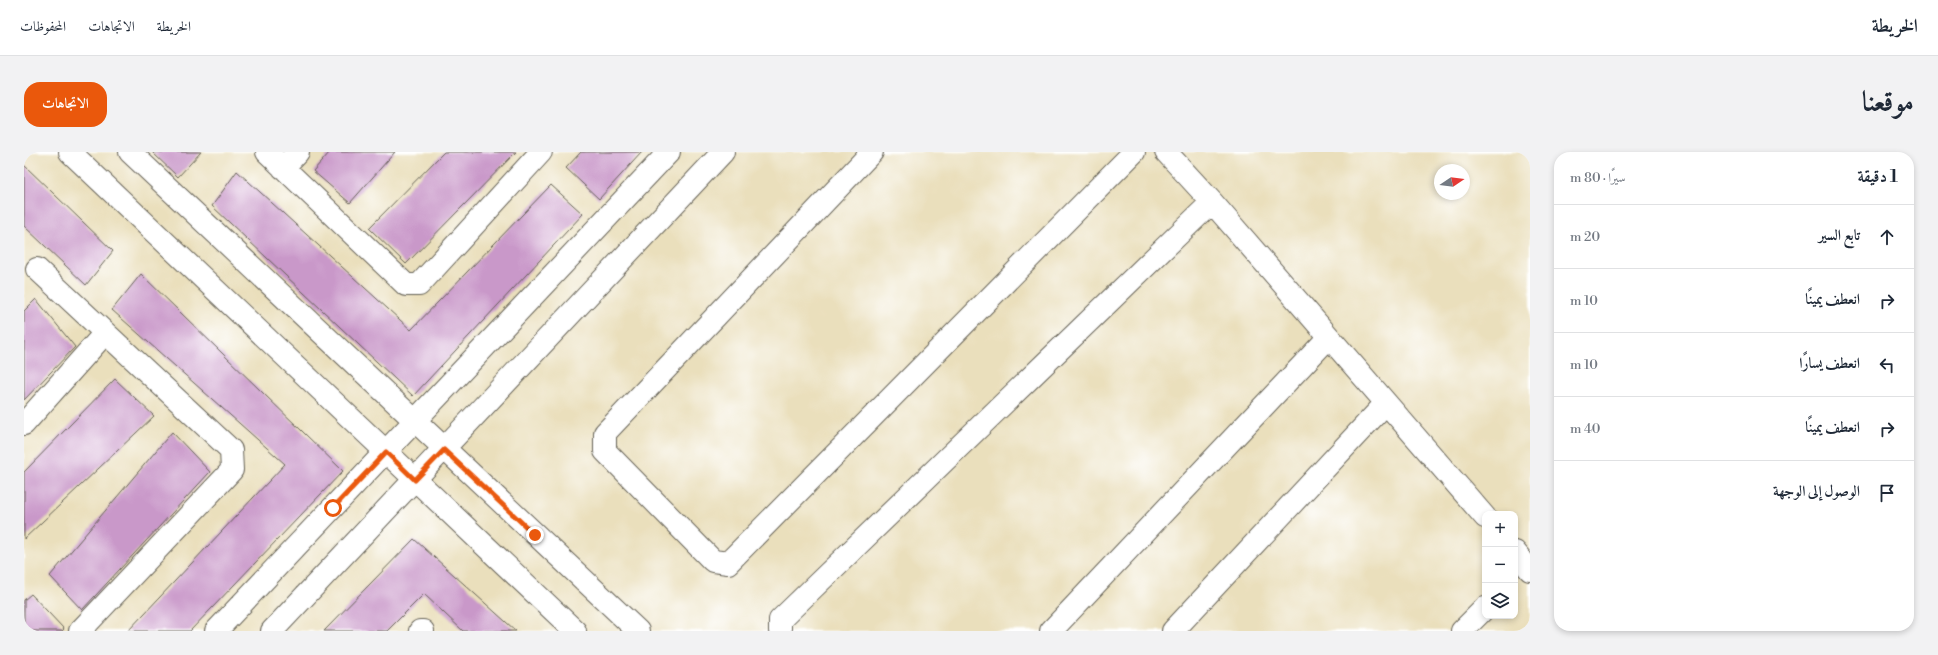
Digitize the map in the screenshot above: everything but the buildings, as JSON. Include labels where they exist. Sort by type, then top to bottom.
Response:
[{"type":"street","points":[[70,152],[575,631]]},
{"type":"street","points":[[130,152],[413,421],[638,631]]},
{"type":"street","points":[[267,152],[290,160],[406,286],[419,285],[541,152]]},
{"type":"street","points":[[216,631],[668,152]]},
{"type":"street","points":[[272,631],[724,152]]},
{"type":"street","points":[[872,152],[605,433],[605,451],[713,561],[728,563],[1134,152]]},
{"type":"street","points":[[1166,152],[1212,202],[1482,515]]},
{"type":"street","points":[[780,631],[780,620],[1212,202]]},
{"type":"street","points":[[37,269],[230,450],[232,470],[80,631]]},
{"type":"street","points":[[24,424],[105,333]]},
{"type":"street","points":[[1051,631],[1328,336]]},
{"type":"street","points":[[1173,631],[1386,403]]},
{"type":"street","points":[[1462,631],[1482,611]]},
{"type":"route","points":[[333,508],[386,452],[415,480],[444,450],[535,535]]}]
